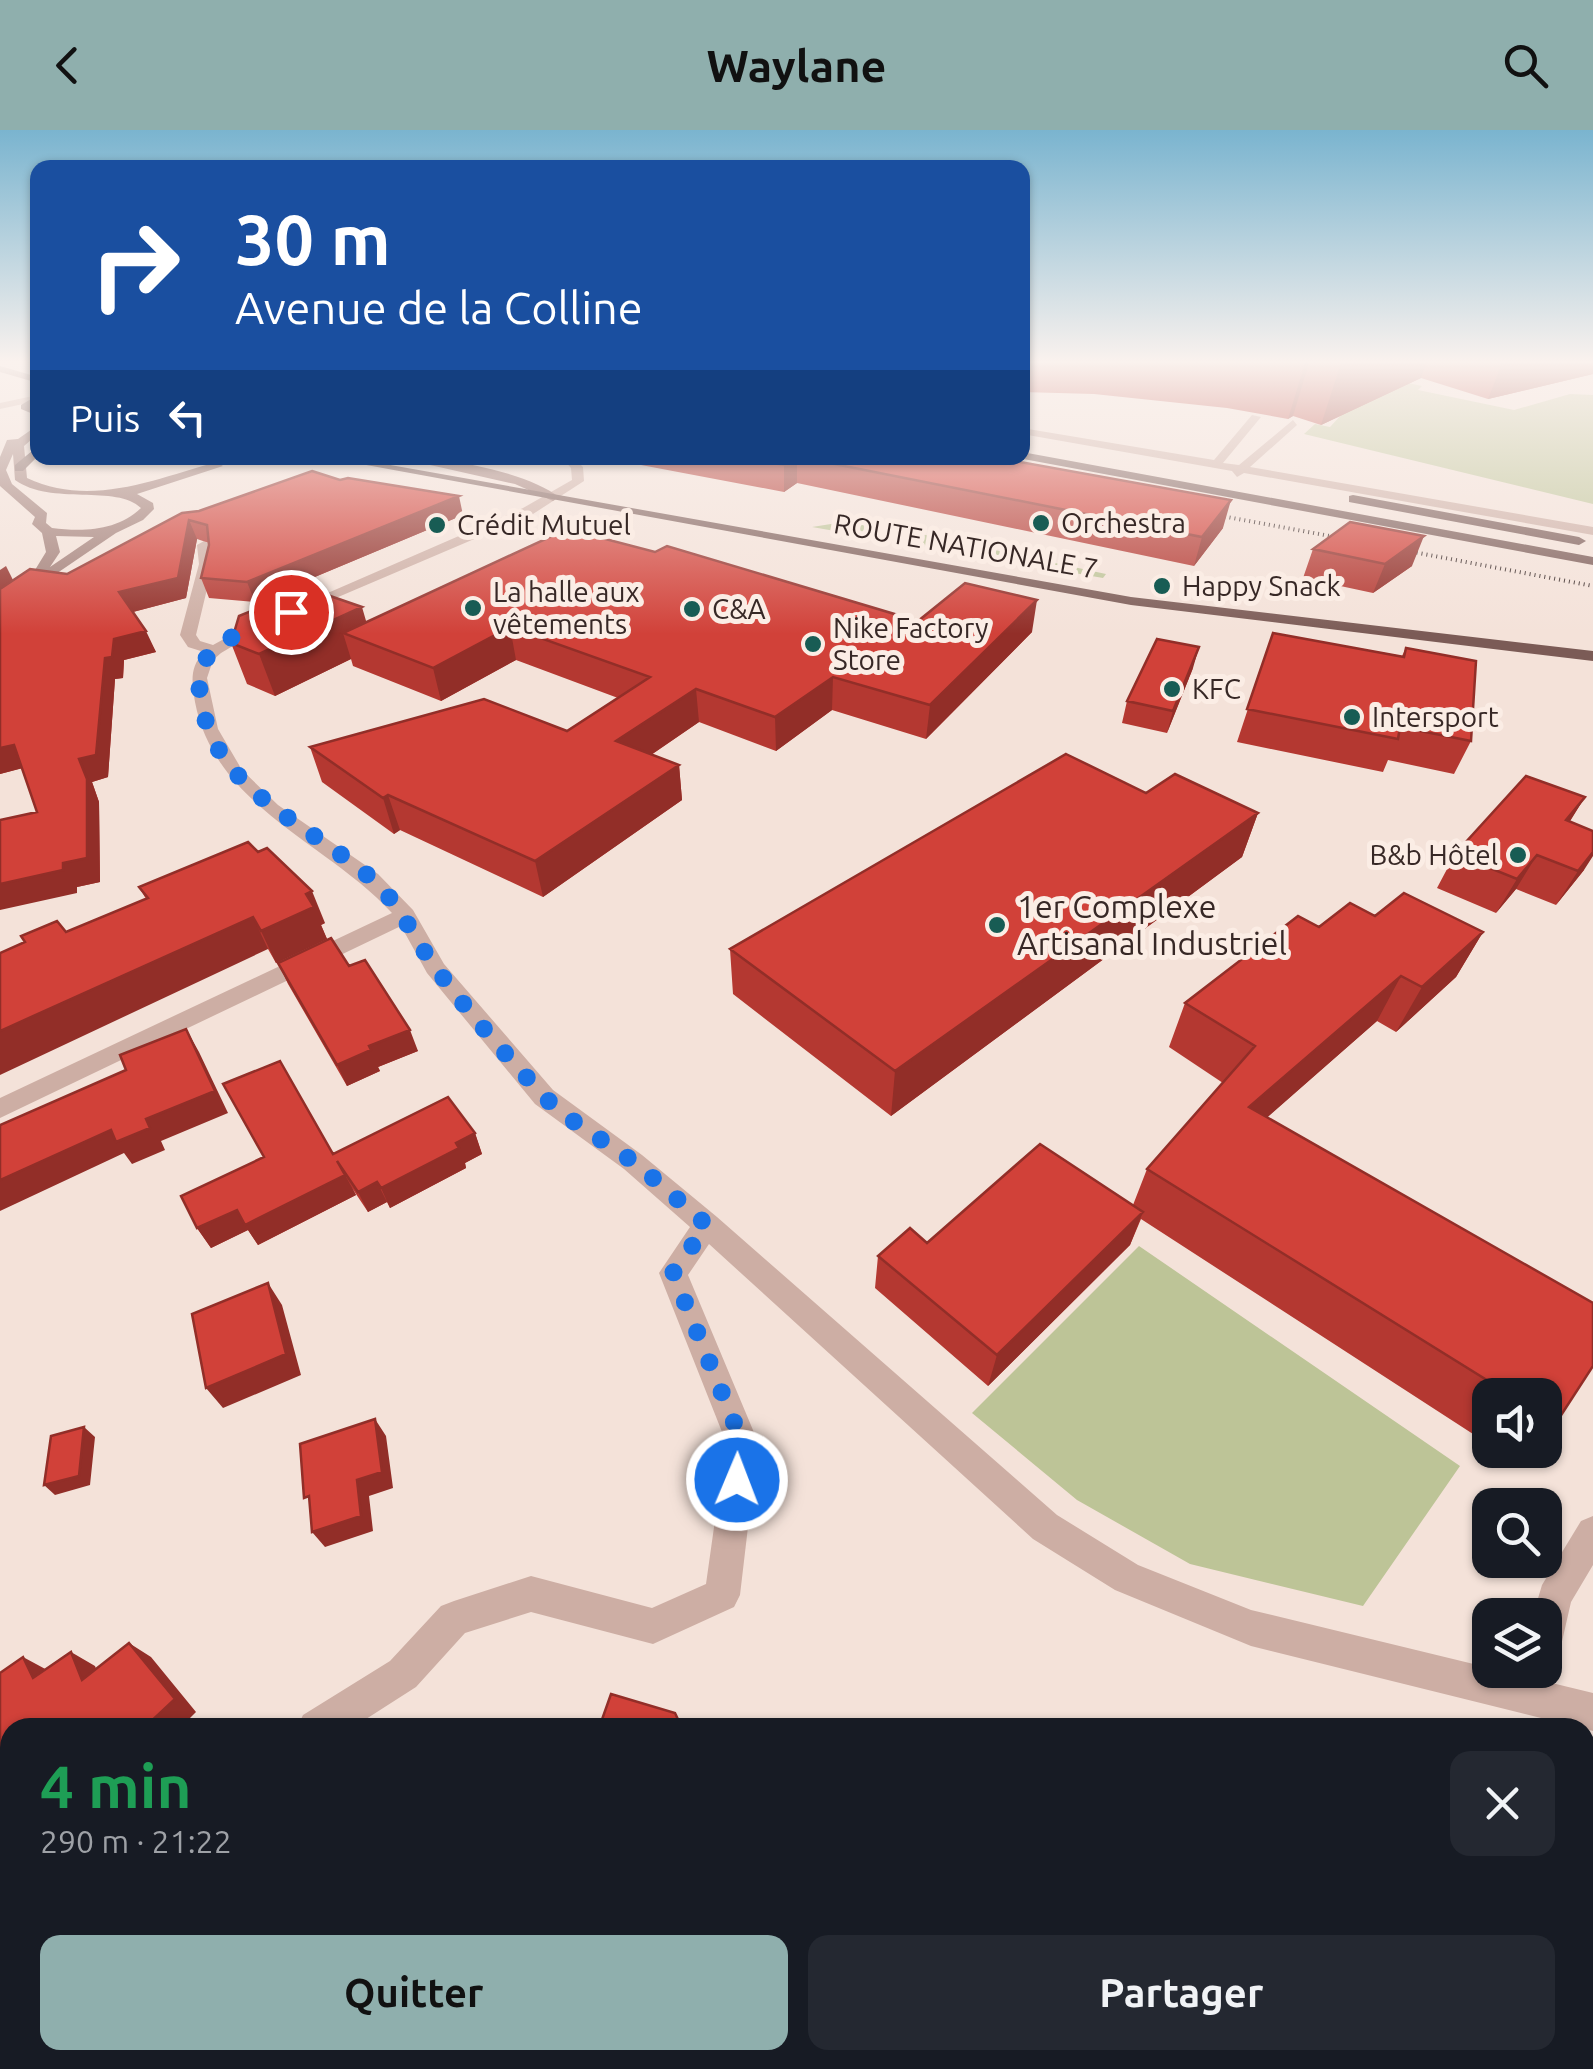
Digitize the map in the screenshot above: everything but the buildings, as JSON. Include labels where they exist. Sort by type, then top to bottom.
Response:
[{"type":"main road","points":[[4,453],[0,470],[6,486],[45,523],[79,534],[119,527]]},
{"type":"main road","points":[[18,453],[21,480],[36,490],[141,499],[148,509]]},
{"type":"main road","points":[[1089,453],[1593,544]]},
{"type":"main road","points":[[18,468],[30,457]]},
{"type":"main road","points":[[1030,457],[1593,560]]},
{"type":"main road","points":[[117,496],[213,465]]},
{"type":"main road","points":[[0,608],[33,582],[218,465]]},
{"type":"main road","name":"ROUTE NATIONALE 7","points":[[374,465],[1148,603],[1593,656]]},
{"type":"main road","points":[[440,465],[520,481],[552,496]]},
{"type":"main road","points":[[1147,478],[1228,477]]},
{"type":"main road","points":[[45,523],[68,503],[100,496]]},
{"type":"main road","points":[[33,582],[53,552],[45,523]]},
{"type":"street","points":[[1159,453],[1593,530]]},
{"type":"street","points":[[1156,465],[1217,463],[1225,453]]},
{"type":"street","points":[[1228,477],[1246,469],[1262,453]]},
{"type":"street","points":[[575,465],[578,481],[528,511],[258,626],[206,658],[199,678],[209,730],[235,773],[271,809],[371,878],[406,915],[435,968],[544,1097],[633,1162],[707,1225],[1044,1527],[1127,1578],[1250,1628],[1472,1671]]},
{"type":"street","points":[[204,546],[206,564],[188,635],[194,644],[215,650]]},
{"type":"street","points":[[0,1109],[406,915]]},
{"type":"street","points":[[332,1718],[403,1674],[454,1619],[531,1594],[653,1626],[722,1595],[742,1442],[673,1273],[707,1225]]},
{"type":"street","points":[[1554,1598],[1593,1533]]},
{"type":"street","points":[[1543,1688],[1593,1712]]},
{"type":"green space","points":[[1384,453],[1593,453],[1593,504]]},
{"type":"green space","points":[[856,520],[1106,574],[1103,578],[812,527]]},
{"type":"green space","points":[[1139,1246],[1460,1466],[1363,1606],[1190,1564],[1077,1500],[972,1413]]},
{"type":"railway","points":[[1200,512],[1357,541]]},
{"type":"railway","points":[[1392,548],[1593,586]]},
{"type":"place","name":"Orchestra","points":[[1041,523]]},
{"type":"place","name":"Crédit Mutuel","points":[[437,525]]},
{"type":"place","name":"Happy Snack","points":[[1162,586]]},
{"type":"place","name":"La halle aux vêtements","points":[[473,608]]},
{"type":"place","name":"C&A","points":[[692,609]]},
{"type":"place","name":"Nike Factory Store","points":[[813,644]]},
{"type":"place","name":"KFC","points":[[1172,689]]},
{"type":"place","name":"Intersport","points":[[1352,717]]},
{"type":"place","name":"B&b Hôtel","points":[[1518,855]]},
{"type":"place","name":"1er Complexe Artisanal Industriel","points":[[997,925]]},
{"type":"route","points":[[291,612],[233,638],[206,658],[199,678],[209,730],[235,773],[271,809],[371,878],[406,915],[435,968],[544,1097],[633,1162],[707,1225],[673,1273],[742,1442],[737,1480]]}]
